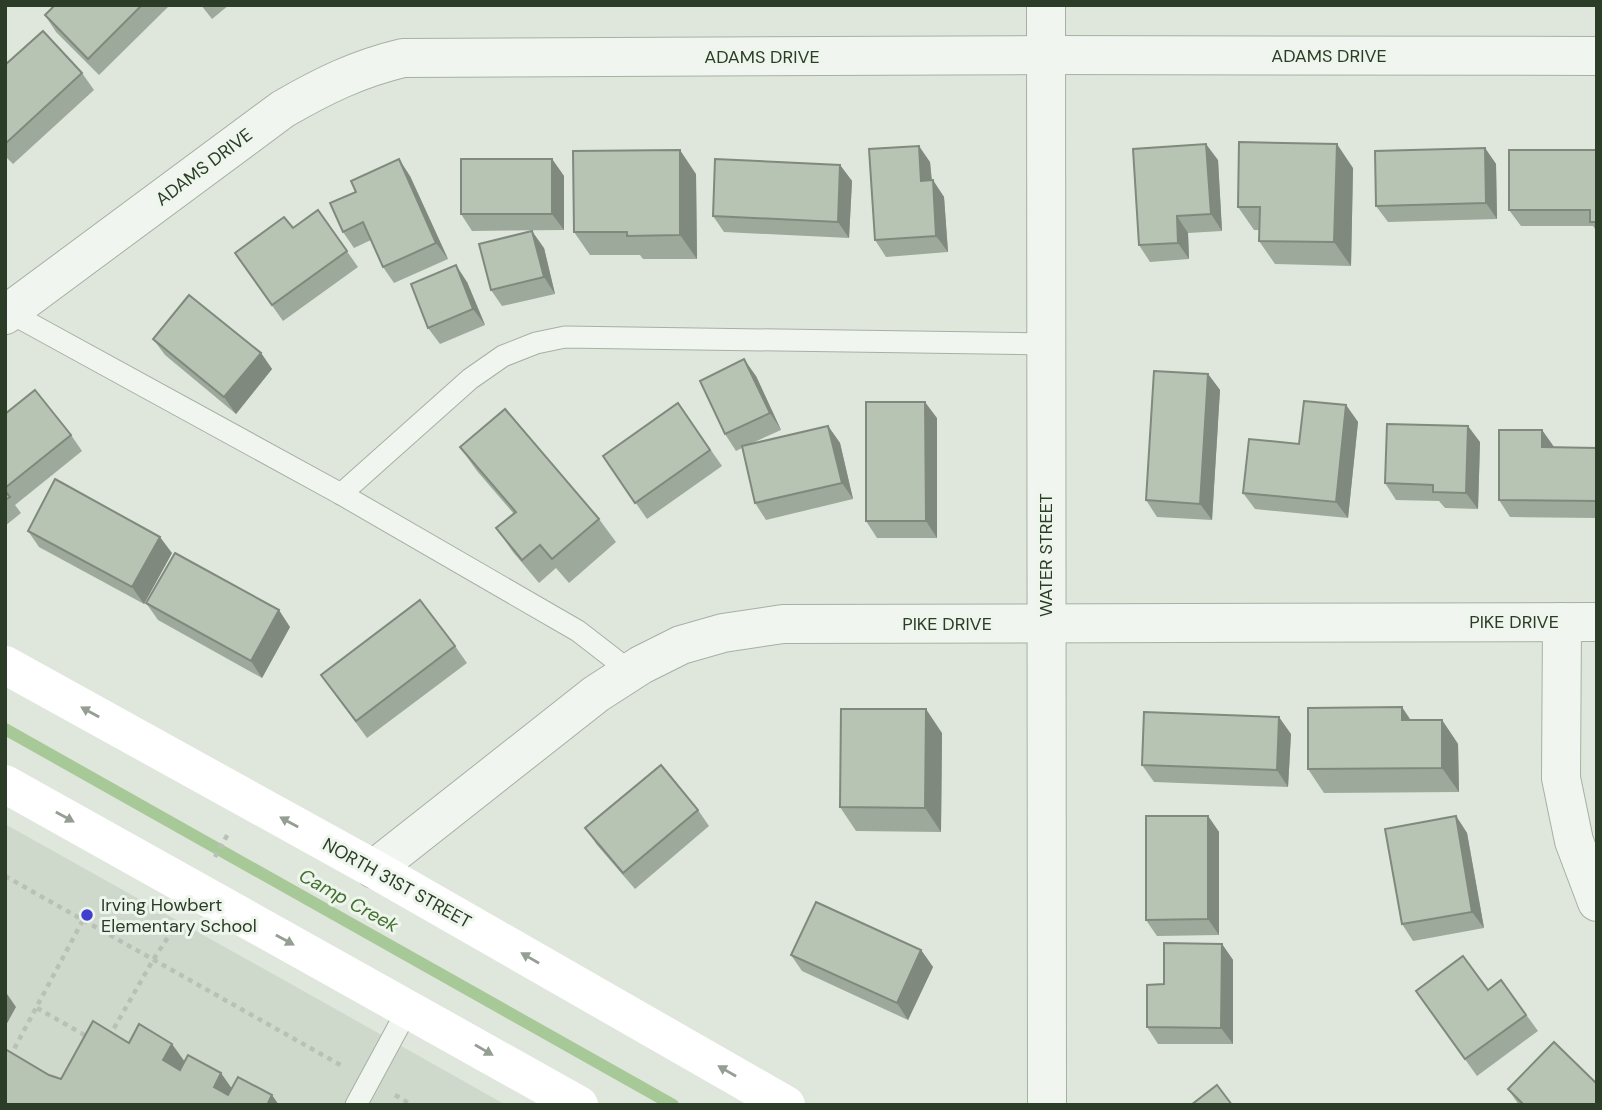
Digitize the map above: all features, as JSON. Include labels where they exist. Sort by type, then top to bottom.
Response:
[{"type":"main road","name":"NORTH 31ST STREET","points":[[5,665],[374,869],[786,1105]]},
{"type":"main road","points":[[5,784],[579,1105]]},
{"type":"street","name":"WATER STREET","points":[[1046,5],[1047,1105]]},
{"type":"street","name":"ADAMS DRIVE","points":[[7,312],[283,109],[328,83],[369,67],[403,58],[1597,56]]},
{"type":"street","name":"PIKE DRIVE","points":[[374,869],[596,694],[681,645],[723,633],[783,624],[1579,622]]},
{"type":"street","points":[[1579,622],[1561,778],[1574,841],[1597,902]]},
{"type":"lane","points":[[7,312],[341,494],[578,631],[631,672]]},
{"type":"lane","points":[[341,494],[470,379],[503,356],[536,342],[565,337],[1046,344]]},
{"type":"lane","points":[[356,1105],[408,1009]]},
{"type":"path","points":[[208,869],[235,822]]},
{"type":"path","points":[[5,876],[412,1105]]},
{"type":"path","points":[[5,1066],[83,920]]},
{"type":"path","points":[[103,1046],[178,923]]},
{"type":"path","points":[[37,1008],[92,1040]]},
{"type":"shaded area","name":"Irving Howbert Elementary School","points":[[5,824],[332,1007],[506,1105],[5,1105]]},
{"type":"building","points":[[55,5],[142,5],[88,59],[45,15]]},
{"type":"building","points":[[43,31],[82,73],[5,144],[5,65]]},
{"type":"building","points":[[1239,142],[1337,144],[1334,242],[1259,241],[1260,207],[1238,207]]},
{"type":"building","points":[[1206,144],[1211,214],[1177,216],[1178,243],[1139,245],[1133,149]]},
{"type":"building","points":[[919,146],[921,181],[933,180],[936,236],[875,240],[869,149]]},
{"type":"building","points":[[1485,148],[1486,203],[1376,206],[1375,151]]},
{"type":"building","points":[[680,150],[680,235],[627,236],[627,232],[574,232],[573,151]]},
{"type":"building","points":[[1509,150],[1597,150],[1597,222],[1590,222],[1590,210],[1509,210]]},
{"type":"building","points":[[399,159],[436,243],[383,267],[363,222],[343,232],[330,203],[356,192],[351,181]]},
{"type":"building","points":[[461,159],[552,159],[552,214],[461,214]]},
{"type":"building","points":[[715,159],[840,165],[838,222],[713,216]]},
{"type":"building","points":[[318,210],[347,251],[272,305],[235,253],[284,217],[293,228]]},
{"type":"building","points":[[532,231],[544,277],[491,290],[479,244]]},
{"type":"building","points":[[456,265],[473,309],[428,328],[411,284]]},
{"type":"building","points":[[189,295],[261,353],[224,397],[153,339]]},
{"type":"building","points":[[744,359],[770,413],[725,434],[700,381]]},
{"type":"building","points":[[1154,371],[1208,374],[1200,504],[1146,500]]},
{"type":"building","points":[[35,390],[71,435],[5,488],[5,414]]},
{"type":"building","points":[[1304,401],[1346,405],[1336,502],[1243,493],[1249,439],[1299,444]]},
{"type":"building","points":[[866,402],[925,402],[926,521],[866,521]]},
{"type":"building","points":[[678,403],[710,450],[635,503],[603,456]]},
{"type":"building","points":[[505,409],[599,519],[552,559],[540,545],[522,560],[496,528],[516,512],[460,447]]},
{"type":"building","points":[[1387,424],[1468,426],[1466,493],[1433,492],[1433,485],[1385,483]]},
{"type":"building","points":[[828,426],[842,483],[755,503],[742,446]]},
{"type":"building","points":[[1499,430],[1542,430],[1542,447],[1597,448],[1597,501],[1499,500]]},
{"type":"building","points":[[55,479],[160,537],[132,587],[28,531]]},
{"type":"building","points":[[175,553],[279,610],[251,661],[146,603]]},
{"type":"building","points":[[420,600],[455,646],[356,721],[321,675]]},
{"type":"building","points":[[1402,707],[1402,720],[1442,720],[1442,768],[1308,769],[1308,708]]},
{"type":"building","points":[[841,709],[926,709],[925,808],[840,807]]},
{"type":"building","points":[[1144,712],[1279,717],[1277,770],[1142,765]]},
{"type":"building","points":[[661,765],[698,810],[623,873],[585,828]]},
{"type":"building","points":[[1146,816],[1208,816],[1208,919],[1146,920]]},
{"type":"building","points":[[1456,816],[1472,912],[1402,924],[1385,829]]},
{"type":"building","points":[[816,902],[921,950],[897,1003],[791,955]]},
{"type":"building","points":[[1164,943],[1222,944],[1221,1028],[1147,1027],[1147,985],[1164,984]]},
{"type":"building","points":[[1463,956],[1488,990],[1501,980],[1526,1015],[1465,1059],[1416,991]]},
{"type":"building","points":[[93,1021],[129,1043],[139,1024],[172,1044],[163,1060],[180,1070],[188,1055],[221,1073],[214,1087],[228,1095],[238,1077],[272,1095],[267,1105],[5,1105],[5,1049],[49,1075],[61,1079]]},
{"type":"building","points":[[1554,1042],[1597,1084],[1597,1105],[1524,1105],[1508,1089]]},
{"type":"building","points":[[1217,1085],[1232,1105],[1191,1105]]},
{"type":"waterway","name":"Camp Creek","points":[[5,729],[673,1105]]},
{"type":"place","name":"Irving Howbert Elementary School","points":[[87,915]]}]
